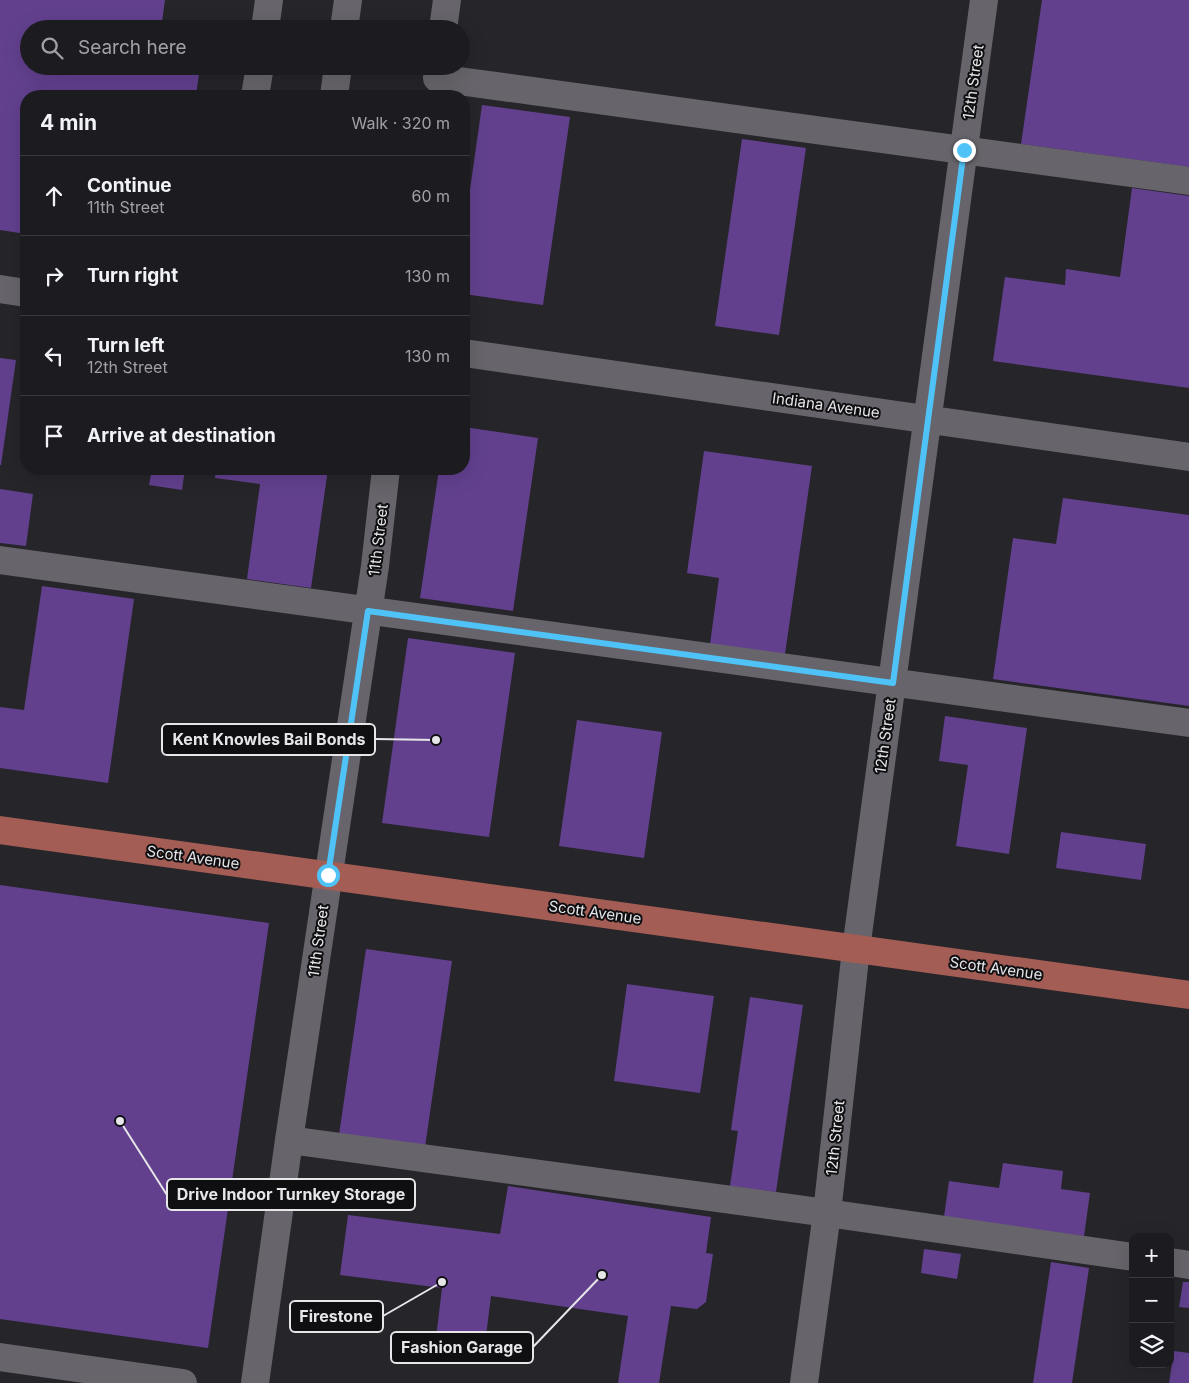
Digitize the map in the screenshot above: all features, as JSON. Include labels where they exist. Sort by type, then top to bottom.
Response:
[{"type":"main road","name":"Scott Avenue","points":[[0,830],[1189,995]]},
{"type":"street","points":[[266,20],[269,0]]},
{"type":"street","points":[[345,20],[348,0]]},
{"type":"street","points":[[445,20],[447,0]]},
{"type":"street","name":"12th Street","points":[[804,1383],[827,1213],[856,949],[984,0]]},
{"type":"street","points":[[256,90],[258,75]]},
{"type":"street","points":[[335,90],[337,75]]},
{"type":"street","points":[[436,80],[1189,181]]},
{"type":"street","points":[[0,289],[20,291]]},
{"type":"street","name":"Indiana Avenue","points":[[470,354],[1189,458]]},
{"type":"street","name":"11th Street","points":[[255,1383],[289,1140],[368,611],[385,475]]},
{"type":"street","points":[[0,560],[1189,724]]},
{"type":"street","points":[[289,1140],[827,1213],[1129,1256]]},
{"type":"street","points":[[1174,1263],[1189,1265]]},
{"type":"street","points":[[0,1357],[183,1383]]},
{"type":"building","points":[[0,0],[165,0],[162,20],[20,20],[20,75],[199,75],[197,90],[20,90],[20,233],[0,230]]},
{"type":"building","points":[[1042,0],[1189,0],[1189,167],[1021,144]]},
{"type":"building","points":[[482,105],[570,117],[543,305],[470,295],[470,190]]},
{"type":"building","points":[[742,139],[806,148],[779,335],[715,326]]},
{"type":"building","points":[[1132,188],[1189,196],[1189,388],[993,361],[1005,277],[1065,285],[1066,269],[1120,277]]},
{"type":"building","points":[[0,358],[16,360],[1,465],[0,465]]},
{"type":"building","points":[[470,428],[538,438],[513,611],[420,598],[438,475],[470,475]]},
{"type":"building","points":[[704,451],[812,466],[785,654],[710,644],[719,578],[687,573]]},
{"type":"building","points":[[151,475],[184,475],[182,490],[149,485]]},
{"type":"building","points":[[215,475],[327,475],[311,588],[247,579],[260,484],[215,478]]},
{"type":"building","points":[[0,489],[33,494],[26,546],[0,543]]},
{"type":"building","points":[[1063,498],[1189,515],[1189,706],[993,679],[1013,538],[1056,544]]},
{"type":"building","points":[[42,586],[134,599],[108,783],[0,768],[0,707],[24,710]]},
{"type":"building","points":[[408,638],[515,653],[489,837],[382,823]]},
{"type":"building","points":[[945,716],[1027,728],[1009,854],[956,846],[968,765],[939,761]]},
{"type":"building","points":[[577,720],[662,732],[644,858],[559,846]]},
{"type":"building","points":[[1061,832],[1146,844],[1141,880],[1056,868]]},
{"type":"building","points":[[0,885],[269,923],[208,1348],[0,1319]]},
{"type":"building","points":[[366,949],[452,961],[425,1147],[339,1135]]},
{"type":"building","points":[[627,984],[714,996],[700,1093],[614,1081]]},
{"type":"building","points":[[750,997],[803,1005],[776,1192],[730,1186],[738,1131],[731,1130]]},
{"type":"building","points":[[1003,1163],[1063,1171],[1061,1189],[1090,1193],[1084,1236],[944,1217],[949,1181],[999,1188]]},
{"type":"building","points":[[508,1186],[711,1217],[706,1253],[713,1254],[706,1302],[697,1309],[671,1306],[659,1383],[618,1383],[628,1316],[491,1296],[485,1344],[436,1338],[442,1288],[340,1275],[348,1215],[500,1234]]},
{"type":"building","points":[[924,1249],[961,1254],[957,1279],[921,1273]]},
{"type":"building","points":[[1051,1262],[1089,1268],[1072,1383],[1033,1383]]},
{"type":"building","points":[[1183,1282],[1189,1282],[1189,1308],[1179,1307]]},
{"type":"building","points":[[1174,1351],[1189,1353],[1189,1383],[1169,1383],[1171,1368],[1174,1368]]},
{"type":"place","name":"Kent Knowles Bail Bonds","points":[[436,740]]},
{"type":"place","name":"Drive Indoor Turnkey Storage","points":[[120,1121]]},
{"type":"place","name":"Fashion Garage","points":[[602,1275]]},
{"type":"place","name":"Firestone","points":[[442,1282]]},
{"type":"route","points":[[328,875],[368,611],[893,683],[964,150]]}]
